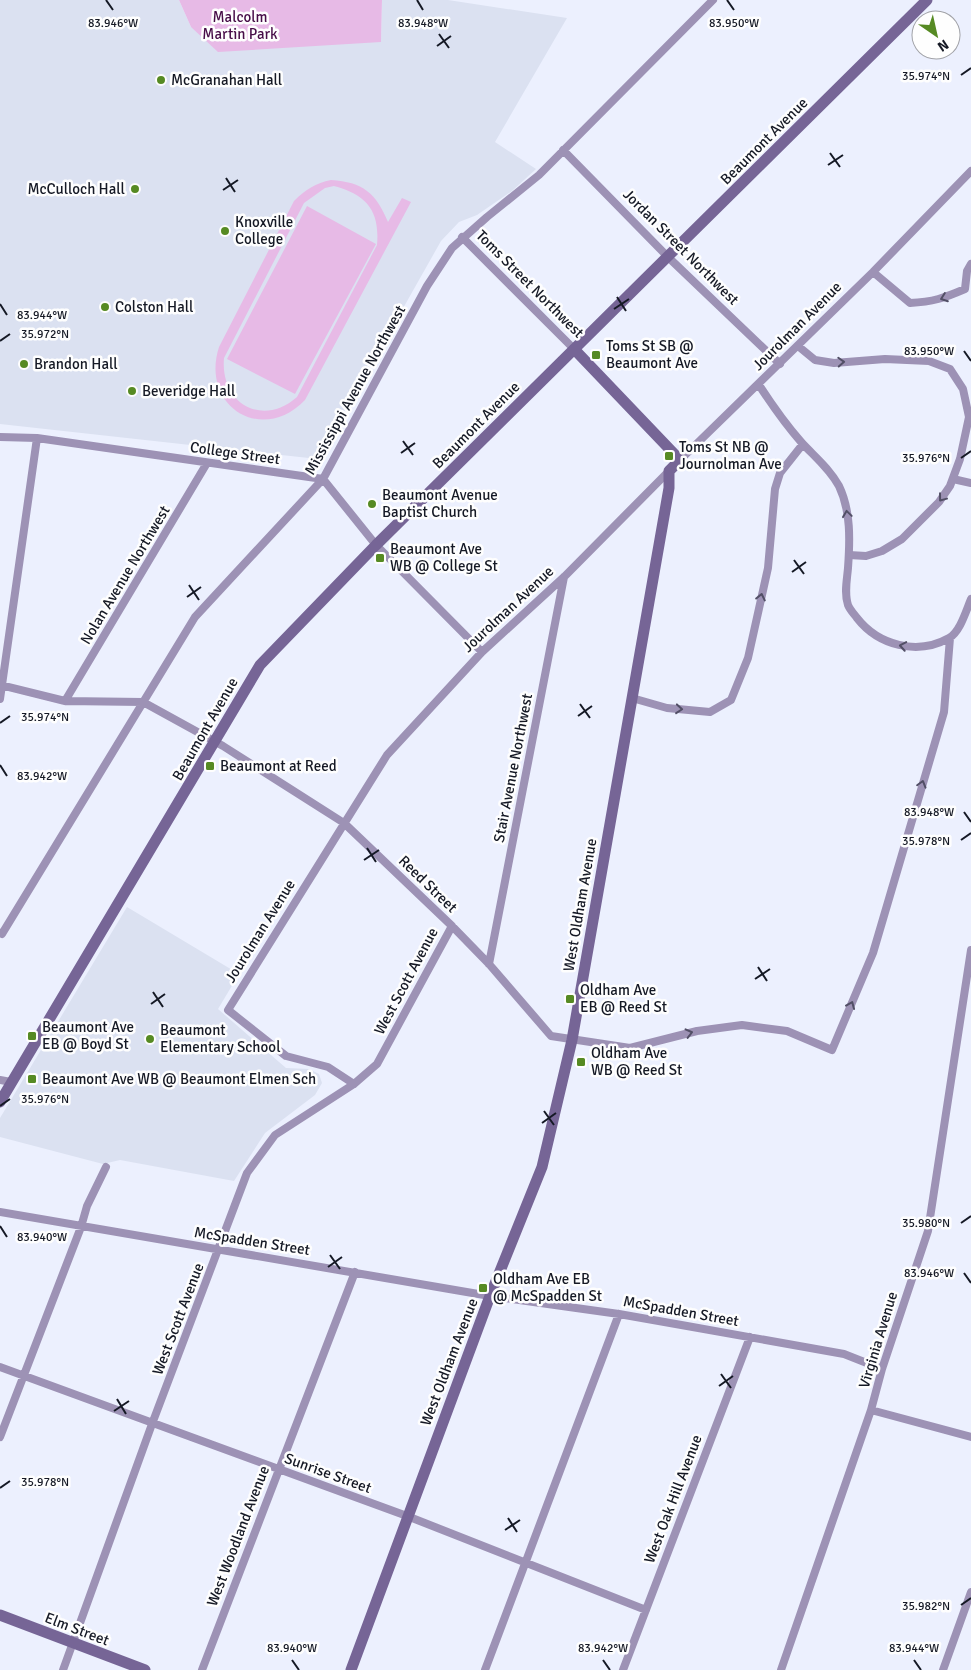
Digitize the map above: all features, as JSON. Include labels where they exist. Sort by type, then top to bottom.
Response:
[{"type":"street","name":"Mississippi Avenue Northwest","points":[[1,934],[195,617],[324,479],[428,286],[452,248],[462,237],[515,196],[564,150],[713,0]]},
{"type":"street","name":"Beaumont Avenue","points":[[0,1102],[6,1081],[216,741],[260,665],[376,545],[669,258],[928,0]]},
{"type":"street","name":"Jordan Street Northwest","points":[[564,150],[669,258],[780,364]]},
{"type":"street","name":"Jourolman Avenue","points":[[354,1084],[328,1067],[286,1056],[228,1010],[387,755],[482,652],[564,577],[680,460],[873,272],[971,171]]},
{"type":"street","name":"Toms Street Northwest","points":[[462,237],[574,349],[680,460]]},
{"type":"street","points":[[873,272],[910,303],[940,300],[968,292],[967,271],[971,264]]},
{"type":"street","points":[[798,346],[815,360],[834,363],[885,359],[929,361],[950,369],[963,389],[969,417],[953,479],[939,502],[902,539],[882,551],[866,556],[849,555]]},
{"type":"street","points":[[759,385],[784,422],[824,464],[838,485],[846,502],[849,526],[849,555],[845,593],[848,606],[869,630],[890,642],[908,647],[925,647],[950,638],[959,626],[971,600]]},
{"type":"street","name":"College Street","points":[[0,437],[37,438],[324,479]]},
{"type":"street","points":[[0,699],[37,438]]},
{"type":"street","points":[[632,698],[666,708],[710,712],[731,700],[748,658],[768,568],[775,489],[780,472],[804,444]]},
{"type":"street","name":"Nolan Avenue Northwest","points":[[65,701],[208,463]]},
{"type":"street","name":"West Oldham Avenue","points":[[351,1670],[490,1296],[542,1168],[572,1040],[669,488],[669,471]]},
{"type":"street","points":[[324,479],[376,545],[482,652]]},
{"type":"street","points":[[953,479],[971,483]]},
{"type":"street","name":"Stair Avenue Northwest","points":[[489,964],[564,577]]},
{"type":"street","name":"Reed Street","points":[[1,685],[65,701],[143,702],[216,741],[344,823],[489,964],[551,1036],[630,1048],[697,1031],[742,1025],[787,1031],[832,1050],[873,953],[944,712],[950,638]]},
{"type":"street","name":"West Scott Avenue","points":[[63,1670],[152,1424],[220,1250],[247,1173],[275,1135],[354,1084],[377,1064],[452,926]]},
{"type":"street","name":"Virginia Avenue","points":[[782,1670],[872,1410],[882,1369],[928,1230],[971,950]]},
{"type":"street","points":[[0,1438],[82,1227],[87,1206],[106,1167]]},
{"type":"street","name":"McSpadden Street","points":[[0,1212],[490,1296],[619,1314],[750,1337],[844,1354],[882,1369]]},
{"type":"street","name":"West Woodland Avenue","points":[[202,1670],[355,1272]]},
{"type":"street","points":[[485,1670],[524,1562],[619,1314]]},
{"type":"street","name":"West Oak Hill Avenue","points":[[622,1670],[750,1337]]},
{"type":"street","name":"Sunrise Street","points":[[0,1367],[407,1516],[646,1610]]},
{"type":"street","points":[[872,1410],[971,1437]]},
{"type":"street","points":[[943,1670],[971,1592]]},
{"type":"street","name":"Elm Street","points":[[0,1615],[144,1670]]},
{"type":"shaded area","name":"Knoxville College","points":[[0,0],[179,0],[191,27],[381,41],[382,0],[448,0],[567,18],[495,142],[536,169],[512,191],[477,215],[459,222],[441,241],[318,459],[0,424]]},
{"type":"shaded area","name":"Beaumont Elementary School","points":[[127,907],[239,974],[218,1009],[286,1068],[309,1069],[319,1074],[322,1083],[315,1095],[265,1133],[234,1181],[120,1160],[103,1164],[0,1137],[0,1118]]},
{"type":"green space","name":"Malcolm Martin Park","points":[[179,0],[382,0],[381,42],[218,52],[191,27]]},
{"type":"green space","points":[[331,180],[352,183],[367,191],[379,203],[388,222],[402,198],[411,202],[305,400],[288,413],[271,419],[254,419],[239,412],[227,402],[218,387],[215,368],[219,347],[294,201],[311,188]],"holes":[[[334,186],[355,194],[369,206],[376,223],[377,245],[297,397],[284,406],[270,410],[257,410],[246,406],[236,398],[229,387],[225,374],[224,358],[304,203],[325,188]]]},
{"type":"green space","points":[[307,206],[376,244],[295,394],[227,359]]},
{"type":"place","name":"McGranahan Hall","points":[[161,80]]},
{"type":"place","name":"McCulloch Hall","points":[[135,189]]},
{"type":"place","name":"Knoxville College","points":[[225,231]]},
{"type":"place","name":"Colston Hall","points":[[105,307]]},
{"type":"place","name":"Toms St SB @ Beaumont Ave","points":[[596,355]]},
{"type":"place","name":"Brandon Hall","points":[[24,364]]},
{"type":"place","name":"Beveridge Hall","points":[[132,391]]},
{"type":"place","name":"Toms St NB @ Journolman Ave","points":[[669,456]]},
{"type":"place","name":"Beaumont Avenue Baptist Church","points":[[372,504]]},
{"type":"place","name":"Beaumont Ave WB @ College St","points":[[380,558]]},
{"type":"place","name":"Beaumont at Reed","points":[[210,766]]},
{"type":"place","name":"Oldham Ave EB @ Reed St","points":[[570,999]]},
{"type":"place","name":"Beaumont Ave EB @ Boyd St","points":[[32,1036]]},
{"type":"place","name":"Beaumont Elementary School","points":[[150,1039]]},
{"type":"place","name":"Oldham Ave WB @ Reed St","points":[[581,1062]]},
{"type":"place","name":"Beaumont Ave WB @ Beaumont Elmen Sch","points":[[32,1079]]},
{"type":"place","name":"Oldham Ave EB @ McSpadden St","points":[[483,1288]]}]
